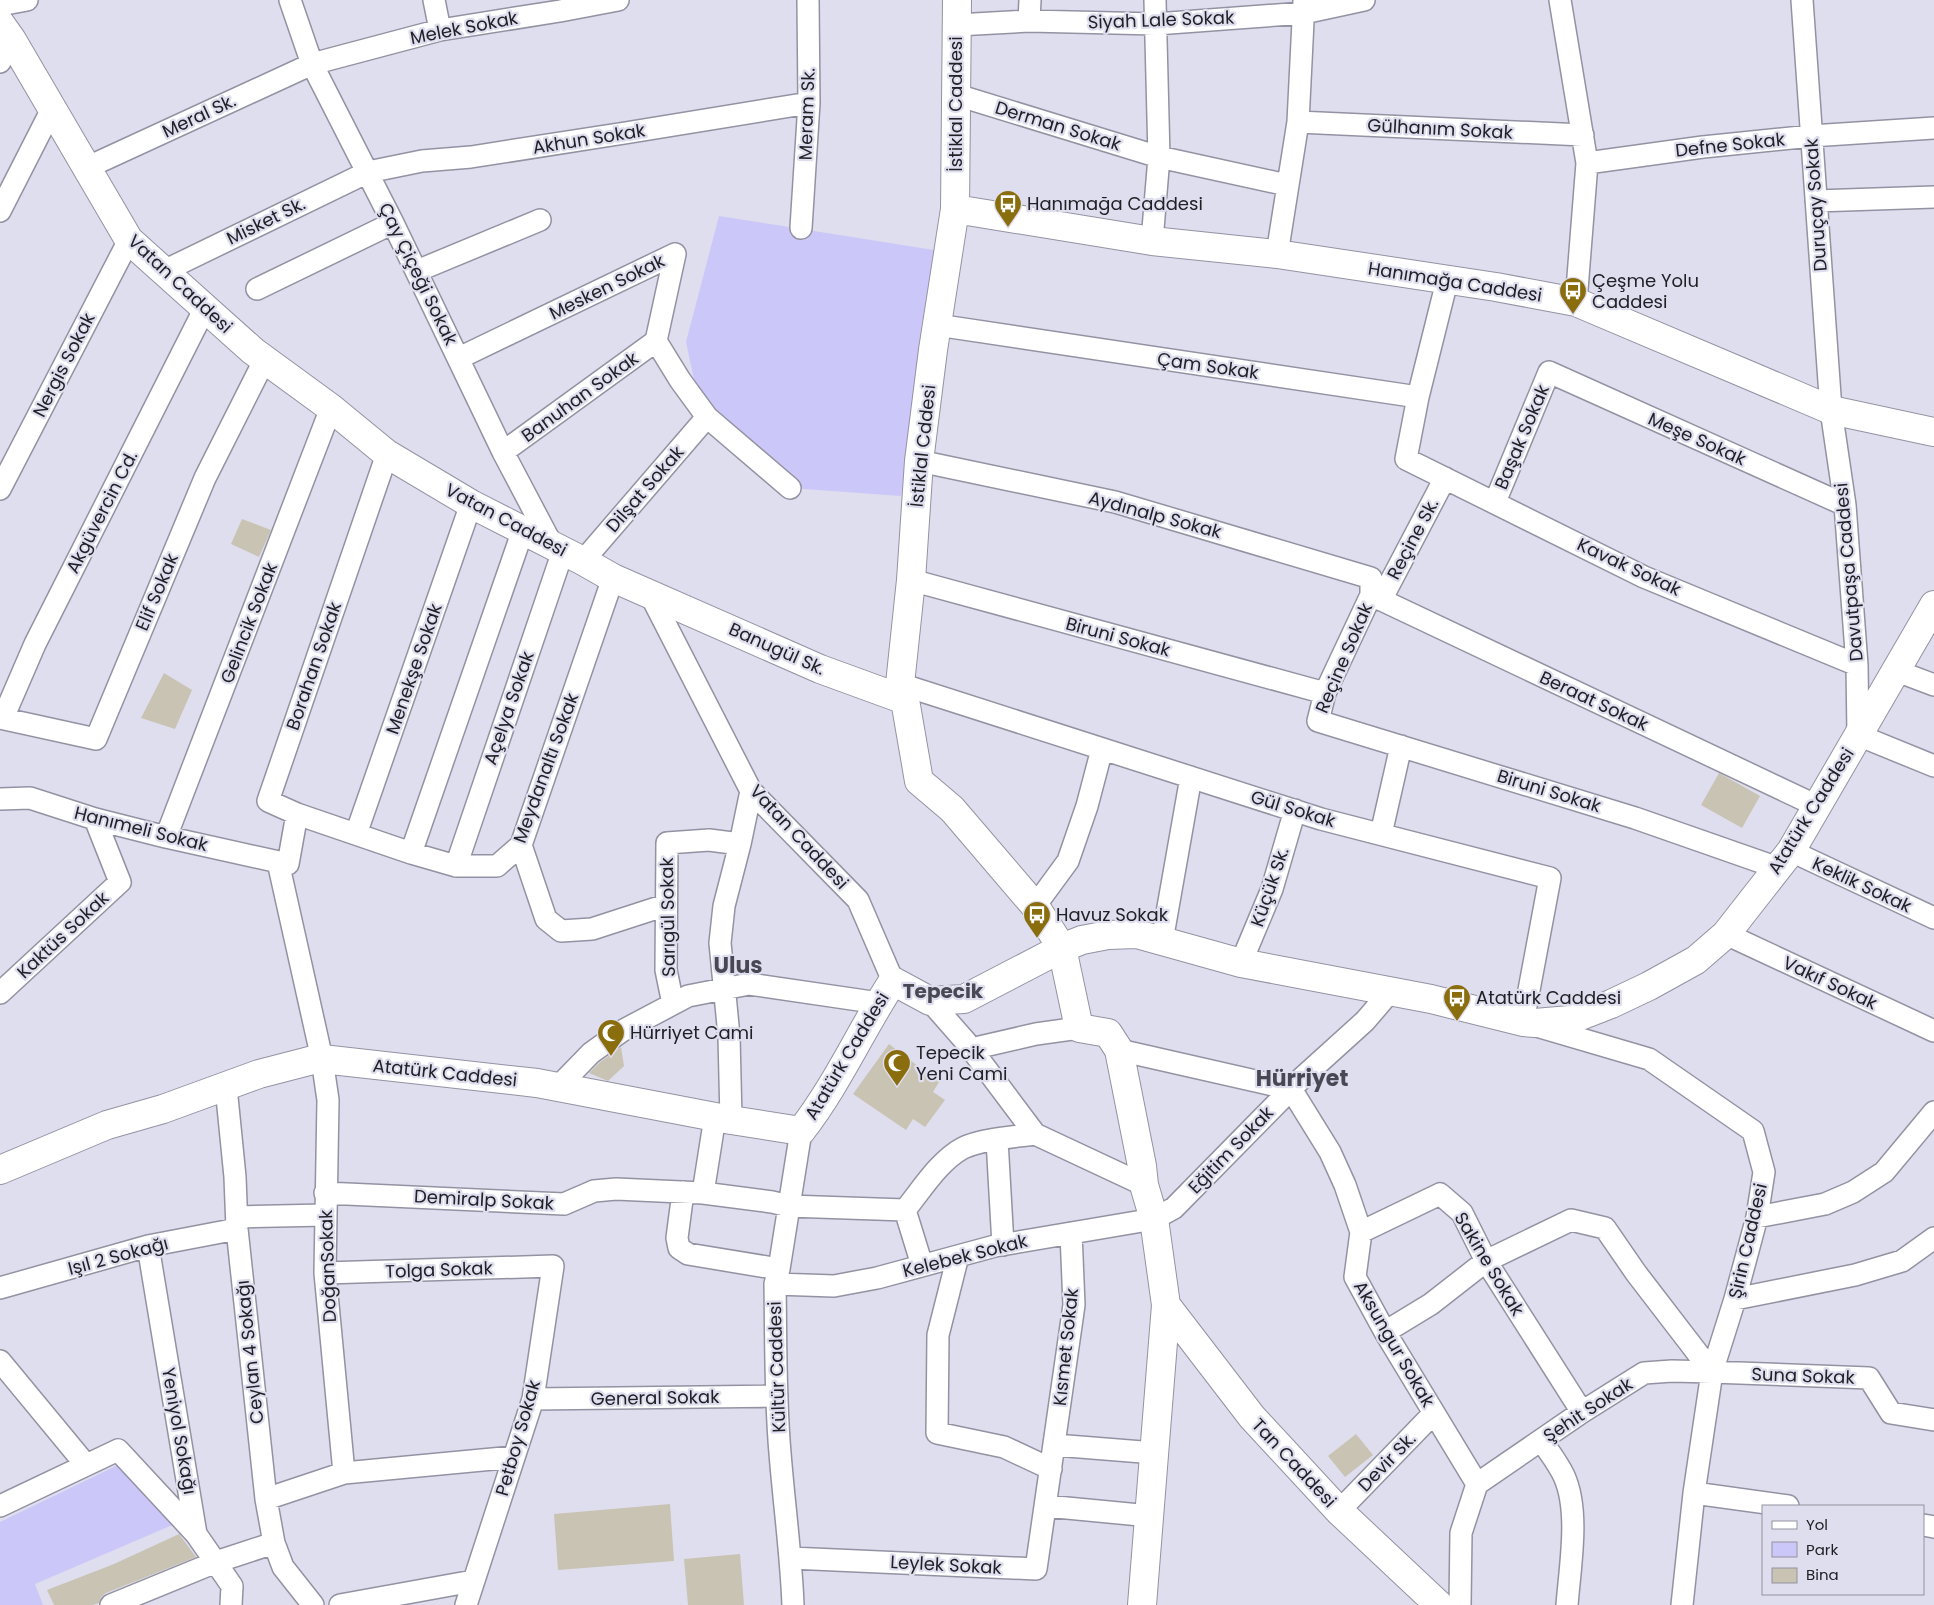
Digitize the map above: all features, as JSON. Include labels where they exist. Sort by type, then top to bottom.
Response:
[{"type":"main road","name":"İstiklal Caddesi","points":[[955,209],[957,12]]},
{"type":"main road","name":"Vatan Caddesi","points":[[4,42],[52,109],[129,240],[254,351],[331,408],[387,454],[471,504],[613,578],[650,594]]},
{"type":"main road","name":"Hanımağa Caddesi","points":[[955,209],[1152,241],[1277,254],[1496,287],[1576,302],[1831,410],[1934,432]]},
{"type":"main road","name":"İstiklal Cddesi","points":[[955,209],[937,325],[920,461],[903,692],[919,781],[952,809],[1035,906],[1062,948]]},
{"type":"main road","name":"Banugül Sk.","points":[[650,594],[820,669],[903,692]]},
{"type":"main road","name":"Atatürk Caddesi","points":[[0,1170],[107,1126],[163,1109],[259,1074],[313,1060],[538,1083],[801,1131],[818,1109],[886,992],[930,1001],[964,999],[1062,948],[1082,940],[1108,935],[1137,934],[1242,963],[1389,993],[1431,999],[1522,1022],[1535,1023],[1570,1020],[1611,1004],[1649,986],[1696,960],[1726,934],[1784,860],[1897,671],[1934,605]]},
{"type":"main road","points":[[1062,948],[1079,1028],[1108,1033],[1119,1050],[1144,1184],[1154,1219],[1166,1305],[1142,1605]]},
{"type":"main road","name":"Tan Caddesi","points":[[1166,1305],[1252,1417],[1339,1511],[1439,1605]]},
{"type":"main road","points":[[1149,1519],[1153,1605]]},
{"type":"street","points":[[0,5],[27,0]]},
{"type":"street","name":"Çay Çiçeği Sokak","points":[[290,0],[312,64],[417,271],[503,452],[566,552]]},
{"type":"street","points":[[434,0],[440,30]]},
{"type":"street","name":"Melek Sokak","points":[[312,64],[440,30],[618,0]]},
{"type":"street","name":"Meram Sk.","points":[[801,228],[809,103],[808,0]]},
{"type":"street","points":[[1152,241],[1159,157],[1155,0]]},
{"type":"street","name":"Siyah Lale Sokak","points":[[957,12],[1030,10],[1156,24],[1364,0]]},
{"type":"street","points":[[1560,0],[1587,163],[1576,302]]},
{"type":"street","name":"Duruçay Sokak","points":[[1802,0],[1831,410]]},
{"type":"street","points":[[1277,254],[1298,122],[1304,7]]},
{"type":"street","name":"Meral Sk.","points":[[86,168],[312,64]]},
{"type":"street","name":"Derman Sokak","points":[[957,95],[1159,157]]},
{"type":"street","name":"Akhun Sokak","points":[[368,172],[422,161],[481,155],[809,103]]},
{"type":"street","points":[[0,211],[52,109]]},
{"type":"street","name":"Gülhanım Sokak","points":[[1298,122],[1583,135]]},
{"type":"street","name":"Defne Sokak","points":[[1587,163],[1703,147],[1811,136],[1934,128]]},
{"type":"street","points":[[1159,157],[1287,185]]},
{"type":"street","name":"Misket Sk.","points":[[164,271],[368,172]]},
{"type":"street","points":[[1816,201],[1934,196]]},
{"type":"street","points":[[417,271],[540,220]]},
{"type":"street","points":[[257,289],[393,223]]},
{"type":"street","name":"Nergis Sokak","points":[[0,489],[129,240]]},
{"type":"street","name":"Mesken Sokak","points":[[459,358],[675,254],[656,341]]},
{"type":"street","points":[[1418,397],[1447,281]]},
{"type":"street","name":"Akgüvercin Cd.","points":[[2,718],[35,644],[205,308]]},
{"type":"street","name":"Çam Sokak","points":[[937,325],[1418,397]]},
{"type":"street","points":[[656,341],[680,380],[707,417],[790,488]]},
{"type":"street","name":"Banuhan Sokak","points":[[503,452],[656,341]]},
{"type":"street","name":"Elif Sokak","points":[[2,718],[96,739],[205,478],[265,358]]},
{"type":"street","name":"Başak Sokak","points":[[1495,502],[1549,372]]},
{"type":"street","name":"Meşe Sokak","points":[[1549,372],[1845,505]]},
{"type":"street","name":"Kavak Sokak","points":[[1418,397],[1406,458],[1644,577],[1857,665]]},
{"type":"street","name":"Gelincik Sokak","points":[[166,837],[331,408]]},
{"type":"street","name":"Davutpaşa Caddesi","points":[[1831,410],[1845,505],[1857,665],[1858,735]]},
{"type":"street","name":"Dilşat Sokak","points":[[566,552],[707,417]]},
{"type":"street","name":"Borahan Sokak","points":[[297,814],[268,801],[387,454]]},
{"type":"street","name":"Aydınalp Sokak","points":[[920,461],[1115,502],[1371,578],[1376,598]]},
{"type":"street","name":"Reçine Sk.","points":[[1376,598],[1445,478]]},
{"type":"street","name":"Menekşe Sokak","points":[[356,834],[471,504]]},
{"type":"street","points":[[411,853],[523,530]]},
{"type":"street","name":"Açelya Sokak","points":[[456,866],[566,552]]},
{"type":"street","name":"Meydanaltı Sokak","points":[[297,814],[411,853],[456,866],[497,866],[521,845],[613,578]]},
{"type":"street","name":"Biruni Sokak","points":[[911,580],[1325,693]]},
{"type":"street","name":"Vatan Caddesi","points":[[650,594],[751,791],[858,900],[886,992]]},
{"type":"street","name":"Reçine Sokak","points":[[1318,721],[1325,693],[1376,598]]},
{"type":"street","name":"Beraat Sokak","points":[[1376,598],[1817,806]]},
{"type":"street","points":[[1897,671],[1934,685]]},
{"type":"street","name":"Gül Sokak","points":[[903,692],[1102,749],[1322,819],[1550,878],[1522,1022]]},
{"type":"street","name":"Biruni Sokak","points":[[1318,721],[1635,818],[1784,860]]},
{"type":"street","points":[[1858,735],[1934,766]]},
{"type":"street","points":[[1381,834],[1401,746]]},
{"type":"street","points":[[1035,906],[1068,861],[1087,806],[1102,749]]},
{"type":"street","points":[[1162,941],[1191,777]]},
{"type":"street","points":[[693,1193],[708,1172],[723,1118],[729,1036],[720,943],[724,906],[751,791]]},
{"type":"street","name":"Hanımeli Sokak","points":[[2,801],[30,798],[94,819],[283,863]]},
{"type":"street","name":"Küçük Sk.","points":[[1242,963],[1272,889],[1295,810]]},
{"type":"street","points":[[297,814],[283,863],[322,1060]]},
{"type":"street","name":"Kaktüs Sokak","points":[[0,993],[120,882],[94,819]]},
{"type":"street","name":"Sarıgül Sokak","points":[[673,1004],[666,970],[667,843],[710,840],[740,844]]},
{"type":"street","points":[[521,845],[546,919],[561,931],[592,929],[666,905]]},
{"type":"street","name":"Keklik Sokak","points":[[1784,860],[1934,918]]},
{"type":"street","name":"Vakıf Sokak","points":[[1726,934],[1934,1031]]},
{"type":"street","points":[[558,1087],[591,1053],[622,1031],[688,996],[749,984],[886,992]]},
{"type":"street","name":"Eğitim Sokak","points":[[1154,1219],[1174,1208],[1291,1089],[1365,1021],[1389,993]]},
{"type":"street","points":[[930,1001],[971,1048],[1035,1134],[1144,1184]]},
{"type":"street","name":"Şirin Caddesi","points":[[1522,1022],[1649,1059],[1753,1131],[1764,1172],[1757,1217],[1735,1299],[1712,1372],[1694,1493],[1682,1605]]},
{"type":"street","points":[[971,1048],[1036,1034],[1079,1028]]},
{"type":"street","points":[[1119,1050],[1291,1089]]},
{"type":"street","name":"DoğanSokak","points":[[322,1060],[328,1100],[325,1273],[344,1473]]},
{"type":"street","name":"Ceylan 4 Sokağı","points":[[226,1087],[235,1177],[237,1223],[266,1499],[274,1543],[283,1568],[314,1605]]},
{"type":"street","name":"Aksungur Sokak","points":[[1291,1089],[1330,1152],[1345,1185],[1361,1232],[1355,1277],[1385,1332],[1477,1484]]},
{"type":"street","points":[[1757,1217],[1825,1204],[1854,1192],[1884,1172],[1934,1112]]},
{"type":"street","name":"Kültür Caddesi","points":[[793,1605],[791,1558],[780,1454],[777,1396],[777,1277],[801,1131]]},
{"type":"street","points":[[922,1266],[906,1210],[941,1166],[963,1148],[1035,1134]]},
{"type":"street","points":[[997,1140],[1003,1245]]},
{"type":"street","name":"Demiralp Sokak","points":[[325,1193],[564,1204],[594,1191],[616,1189],[693,1193],[772,1202],[789,1206],[906,1210]]},
{"type":"street","name":"Kelebek Sokak","points":[[693,1193],[677,1238],[679,1248],[688,1254],[777,1277],[834,1286],[877,1278],[1003,1245],[1154,1219]]},
{"type":"street","name":"Sakine Sokak","points":[[1361,1232],[1440,1194],[1462,1213],[1486,1261],[1582,1412]]},
{"type":"street","name":"Işıl 2 Sokağı","points":[[0,1288],[237,1223],[325,1215]]},
{"type":"street","points":[[1385,1332],[1431,1304],[1486,1261],[1570,1220],[1605,1228],[1636,1273],[1712,1372]]},
{"type":"street","name":"Kısmet Sokak","points":[[1046,1506],[1074,1305],[1071,1233]]},
{"type":"street","points":[[1735,1299],[1855,1275],[1902,1261],[1934,1238]]},
{"type":"street","name":"Yeniyol Sokağı","points":[[148,1246],[196,1534],[232,1586],[230,1605]]},
{"type":"street","points":[[958,1256],[938,1335],[937,1433],[1053,1458],[1154,1454]]},
{"type":"street","name":"Tolga Sokak","points":[[325,1273],[553,1266]]},
{"type":"street","name":"Petboy Sokak","points":[[466,1605],[533,1399],[553,1266]]},
{"type":"street","points":[[0,1361],[86,1466]]},
{"type":"street","name":"Şehit Sokak","points":[[1477,1484],[1582,1412],[1644,1373],[1672,1371],[1712,1372]]},
{"type":"street","name":"Suna Sokak","points":[[1712,1372],[1869,1378],[1891,1414],[1934,1420]]},
{"type":"street","name":"General Sokak","points":[[533,1399],[777,1396]]},
{"type":"street","name":"Devir Sk.","points":[[1339,1511],[1434,1413]]},
{"type":"street","points":[[1541,1440],[1558,1464],[1571,1499],[1573,1523],[1567,1605]]},
{"type":"street","points":[[0,1506],[118,1450],[196,1534]]},
{"type":"street","points":[[266,1499],[344,1473],[514,1457]]},
{"type":"street","points":[[1460,1605],[1461,1533],[1477,1484]]},
{"type":"street","points":[[1694,1493],[1781,1505]]},
{"type":"street","points":[[1046,1506],[1149,1519]]},
{"type":"street","name":"Leylek Sokak","points":[[791,1558],[1036,1569],[1046,1506]]},
{"type":"street","points":[[111,1605],[216,1562],[274,1543]]},
{"type":"street","points":[[340,1605],[473,1581]]},
{"type":"green space","points":[[719,216],[934,250],[901,496],[790,488],[745,448],[696,389],[686,342]]},
{"type":"green space","points":[[120,1464],[177,1523],[35,1584],[43,1605],[0,1605],[0,1522]]},
{"type":"building","points":[[242,519],[271,530],[259,557],[231,544]]},
{"type":"building","points":[[164,673],[192,690],[175,729],[141,718]]},
{"type":"building","points":[[1719,773],[1760,796],[1742,828],[1701,805]]},
{"type":"building","name":"Tepecik Yeni Cami","points":[[889,1044],[939,1082],[933,1092],[945,1100],[925,1127],[913,1119],[906,1130],[853,1094]]},
{"type":"building","name":"Hürriyet Cami","points":[[621,1047],[624,1066],[608,1081],[589,1073],[599,1063]]},
{"type":"building","points":[[1356,1434],[1373,1455],[1345,1477],[1328,1456]]},
{"type":"building","points":[[670,1504],[674,1561],[558,1570],[554,1514]]},
{"type":"building","points":[[179,1534],[196,1557],[106,1593],[101,1597],[99,1603],[93,1605],[54,1605],[47,1590],[114,1564]]},
{"type":"building","points":[[740,1554],[744,1605],[688,1605],[684,1559]]},
{"type":"place","name":"Hanımağa Caddesi","points":[[1008,228]]},
{"type":"place","name":"Çeşme Yolu Caddesi","points":[[1573,315]]},
{"type":"place","name":"Havuz Sokak","points":[[1037,939]]},
{"type":"place","name":"Atatürk Caddesi","points":[[1457,1022]]},
{"type":"place","name":"Hürriyet Cami","points":[[611,1057]]},
{"type":"place","name":"Tepecik Yeni Cami","points":[[897,1087]]},
{"type":"district","name":"Ulus","points":[[738,965]]},
{"type":"district","name":"Tepecik","points":[[943,991]]},
{"type":"district","name":"Hürriyet","points":[[1302,1078]]}]
